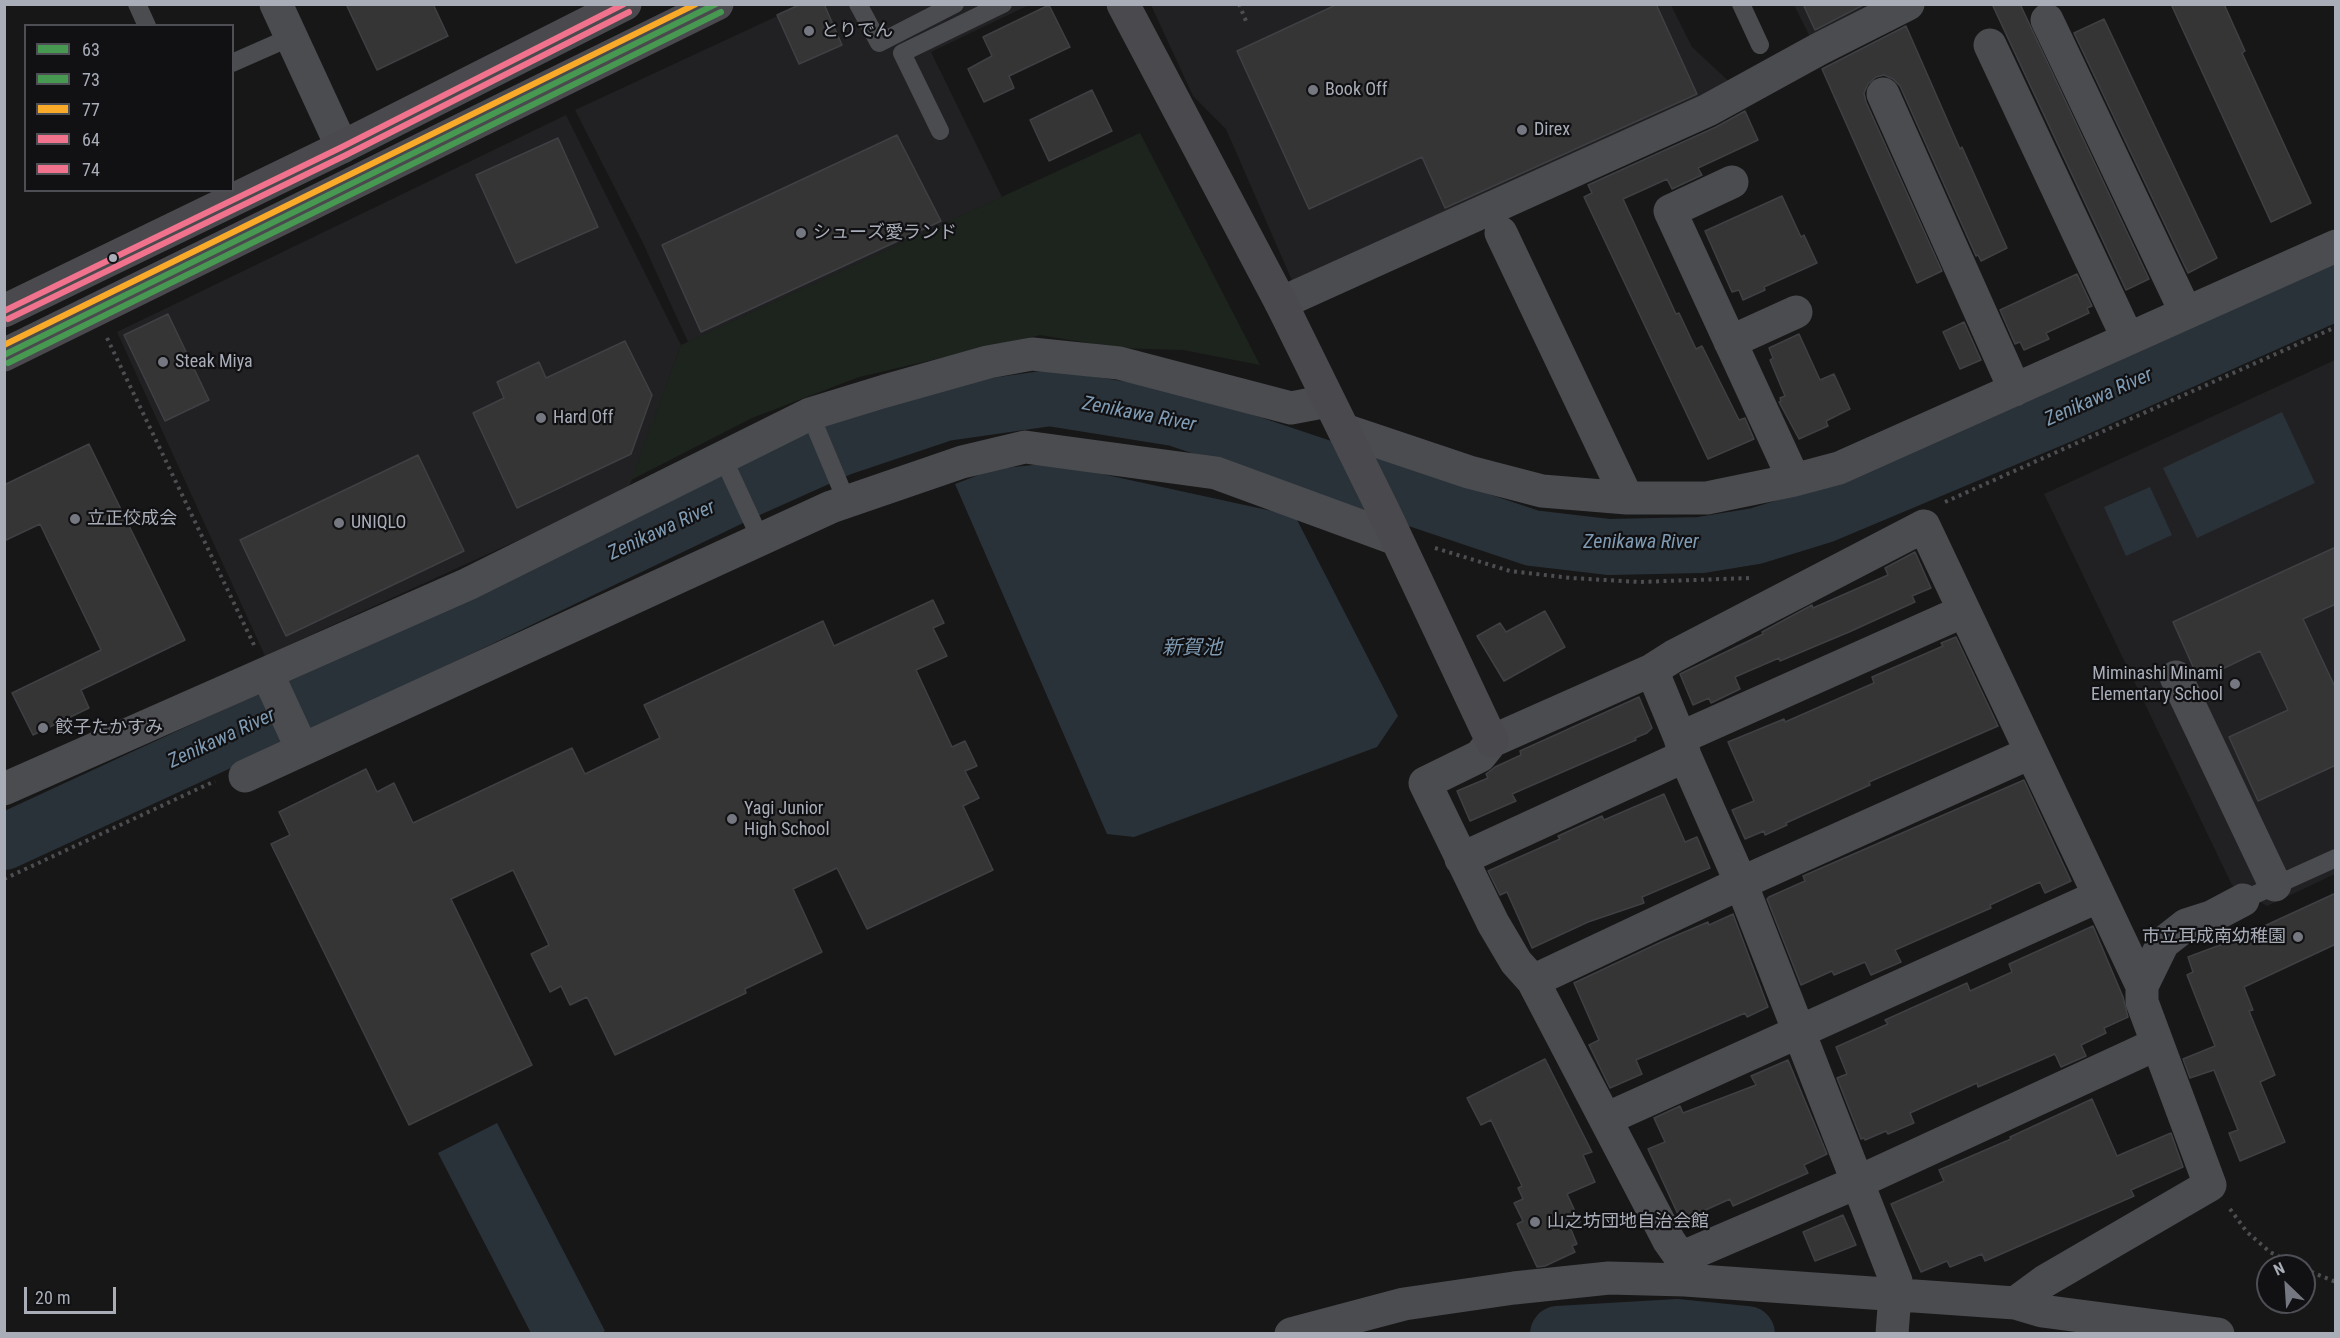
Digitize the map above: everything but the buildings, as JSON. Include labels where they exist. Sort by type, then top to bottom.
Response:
[{"type":"main road","points":[[4,311],[342,147],[625,4]]},
{"type":"main road","points":[[4,355],[717,4]]},
{"type":"main road","points":[[1123,4],[1281,303],[1391,526],[1492,741]]},
{"type":"street","points":[[276,4],[342,147]]},
{"type":"street","points":[[1281,303],[1708,110],[1819,49],[1908,4]]},
{"type":"street","points":[[2047,20],[2186,313]]},
{"type":"street","points":[[1990,45],[2128,339]]},
{"type":"street","points":[[1883,94],[2015,390]]},
{"type":"street","points":[[1732,182],[1670,211],[1794,480]]},
{"type":"street","points":[[1501,233],[1627,498]]},
{"type":"street","points":[[1348,437],[1542,491],[1627,498],[1707,498],[1839,468],[2336,246]]},
{"type":"street","points":[[1730,342],[1796,312]]},
{"type":"street","points":[[4,789],[270,680],[723,458],[813,423],[988,362],[1032,354],[1119,363],[1291,408],[1328,401]]},
{"type":"street","points":[[245,776],[298,742],[760,538],[843,492],[1025,447],[1216,473],[1391,526]]},
{"type":"street","points":[[1683,1269],[1533,981],[1516,962],[1493,923],[1425,783],[1480,756],[1492,741],[1652,670],[1684,651],[1924,526],[2142,986],[2142,1002],[2210,1185],[2045,1281],[2015,1303]]},
{"type":"street","points":[[1461,859],[1682,747],[1964,611]]},
{"type":"street","points":[[1652,670],[1682,747],[1741,883],[1896,1281],[1894,1312]]},
{"type":"street","points":[[2176,677],[2275,885]]},
{"type":"street","points":[[270,680],[298,742]]},
{"type":"street","points":[[1533,981],[1741,883],[2030,753]]},
{"type":"street","points":[[1606,1119],[2099,896]]},
{"type":"street","points":[[2142,986],[2163,943],[2187,925],[2211,917],[2243,900]]},
{"type":"street","points":[[1683,1269],[1858,1182],[2157,1044]]},
{"type":"street","points":[[1291,1334],[1404,1304],[1514,1288],[1683,1269],[1894,1312],[2015,1303],[2042,1311],[2218,1334]]},
{"type":"lane","points":[[137,4],[146,24]]},
{"type":"lane","points":[[858,4],[879,43],[955,4]]},
{"type":"lane","points":[[940,131],[902,53],[1003,4]]},
{"type":"lane","points":[[1741,4],[1760,45]]},
{"type":"lane","points":[[234,62],[291,37]]},
{"type":"lane","points":[[813,423],[843,492]]},
{"type":"lane","points":[[723,458],[760,538]]},
{"type":"lane","points":[[2243,900],[2336,858]]},
{"type":"path","points":[[1239,4],[1246,21]]},
{"type":"path","points":[[1924,526],[1928,510],[2336,327]]},
{"type":"path","points":[[103,329],[270,680]]},
{"type":"path","points":[[1391,526],[1444,550],[1510,571],[1639,582],[1753,578]]},
{"type":"path","points":[[4,879],[219,779],[245,776]]},
{"type":"path","points":[[2210,1185],[2247,1232],[2274,1254]]},
{"type":"path","points":[[2316,1274],[2336,1282]]},
{"type":"shaded area","points":[[801,5],[1029,5],[931,52],[1002,197],[688,342],[642,241],[575,110]]},
{"type":"shaded area","points":[[1151,5],[1671,5],[1692,47],[1736,88],[1297,292],[1226,129],[1193,96]]},
{"type":"shaded area","points":[[1794,5],[1884,5],[1811,39]]},
{"type":"shaded area","points":[[566,115],[681,345],[628,490],[265,656],[117,332]]},
{"type":"shaded area","points":[[1140,133],[1260,365],[1183,350],[1118,348],[1040,335],[859,377],[752,418],[631,480],[681,345]]},
{"type":"shaded area","name":"Miminashi Minami Elementary School","points":[[2335,360],[2335,874],[2267,906],[2232,885],[2044,494]]},
{"type":"water","points":[[2282,412],[2315,483],[2197,538],[2163,468]]},
{"type":"water","name":"新賀池","points":[[1052,463],[1295,516],[1398,716],[1377,747],[1134,837],[1107,834],[955,484],[994,469]]},
{"type":"water","points":[[2150,487],[2172,535],[2126,556],[2104,507]]},
{"type":"water","points":[[497,1123],[605,1331],[601,1333],[531,1333],[438,1153]]},
{"type":"waterway","name":"Zenikawa River","points":[[4,842],[311,700],[745,491],[841,448],[945,413],[1050,398],[1175,418],[1532,538],[1609,547],[1701,545],[1756,536],[1824,515],[2062,415],[2336,292]]},
{"type":"waterway","points":[[1383,471],[1395,491]]},
{"type":"waterway","points":[[1558,1334],[1678,1327],[1747,1334]]},
{"type":"transit line","name":"64","points":[[4,311],[342,147],[624,4]]},
{"type":"transit line","name":"77","points":[[4,345],[696,4]]},
{"type":"transit line","name":"63","points":[[4,355],[716,4]]},
{"type":"transit line","name":"74","points":[[8,319],[346,155],[629,12]]},
{"type":"transit line","name":"73","points":[[8,363],[721,12]]},
{"type":"place","name":"とりでん","points":[[809,31]]},
{"type":"place","name":"Book Off","points":[[1313,90]]},
{"type":"place","name":"Direx","points":[[1522,130]]},
{"type":"place","name":"シューズ愛ランド","points":[[801,233]]},
{"type":"place","name":"Steak Miya","points":[[163,362]]},
{"type":"place","name":"Hard Off","points":[[541,418]]},
{"type":"place","name":"立正佼成会","points":[[75,519]]},
{"type":"place","name":"UNIQLO","points":[[339,523]]},
{"type":"place","name":"Miminashi Minami Elementary School","points":[[2235,684]]},
{"type":"place","name":"餃子たかすみ","points":[[43,728]]},
{"type":"place","name":"Yagi Junior High School","points":[[732,819]]},
{"type":"place","name":"市立耳成南幼稚園","points":[[2298,937]]},
{"type":"place","name":"山之坊団地自治会館","points":[[1535,1222]]}]
